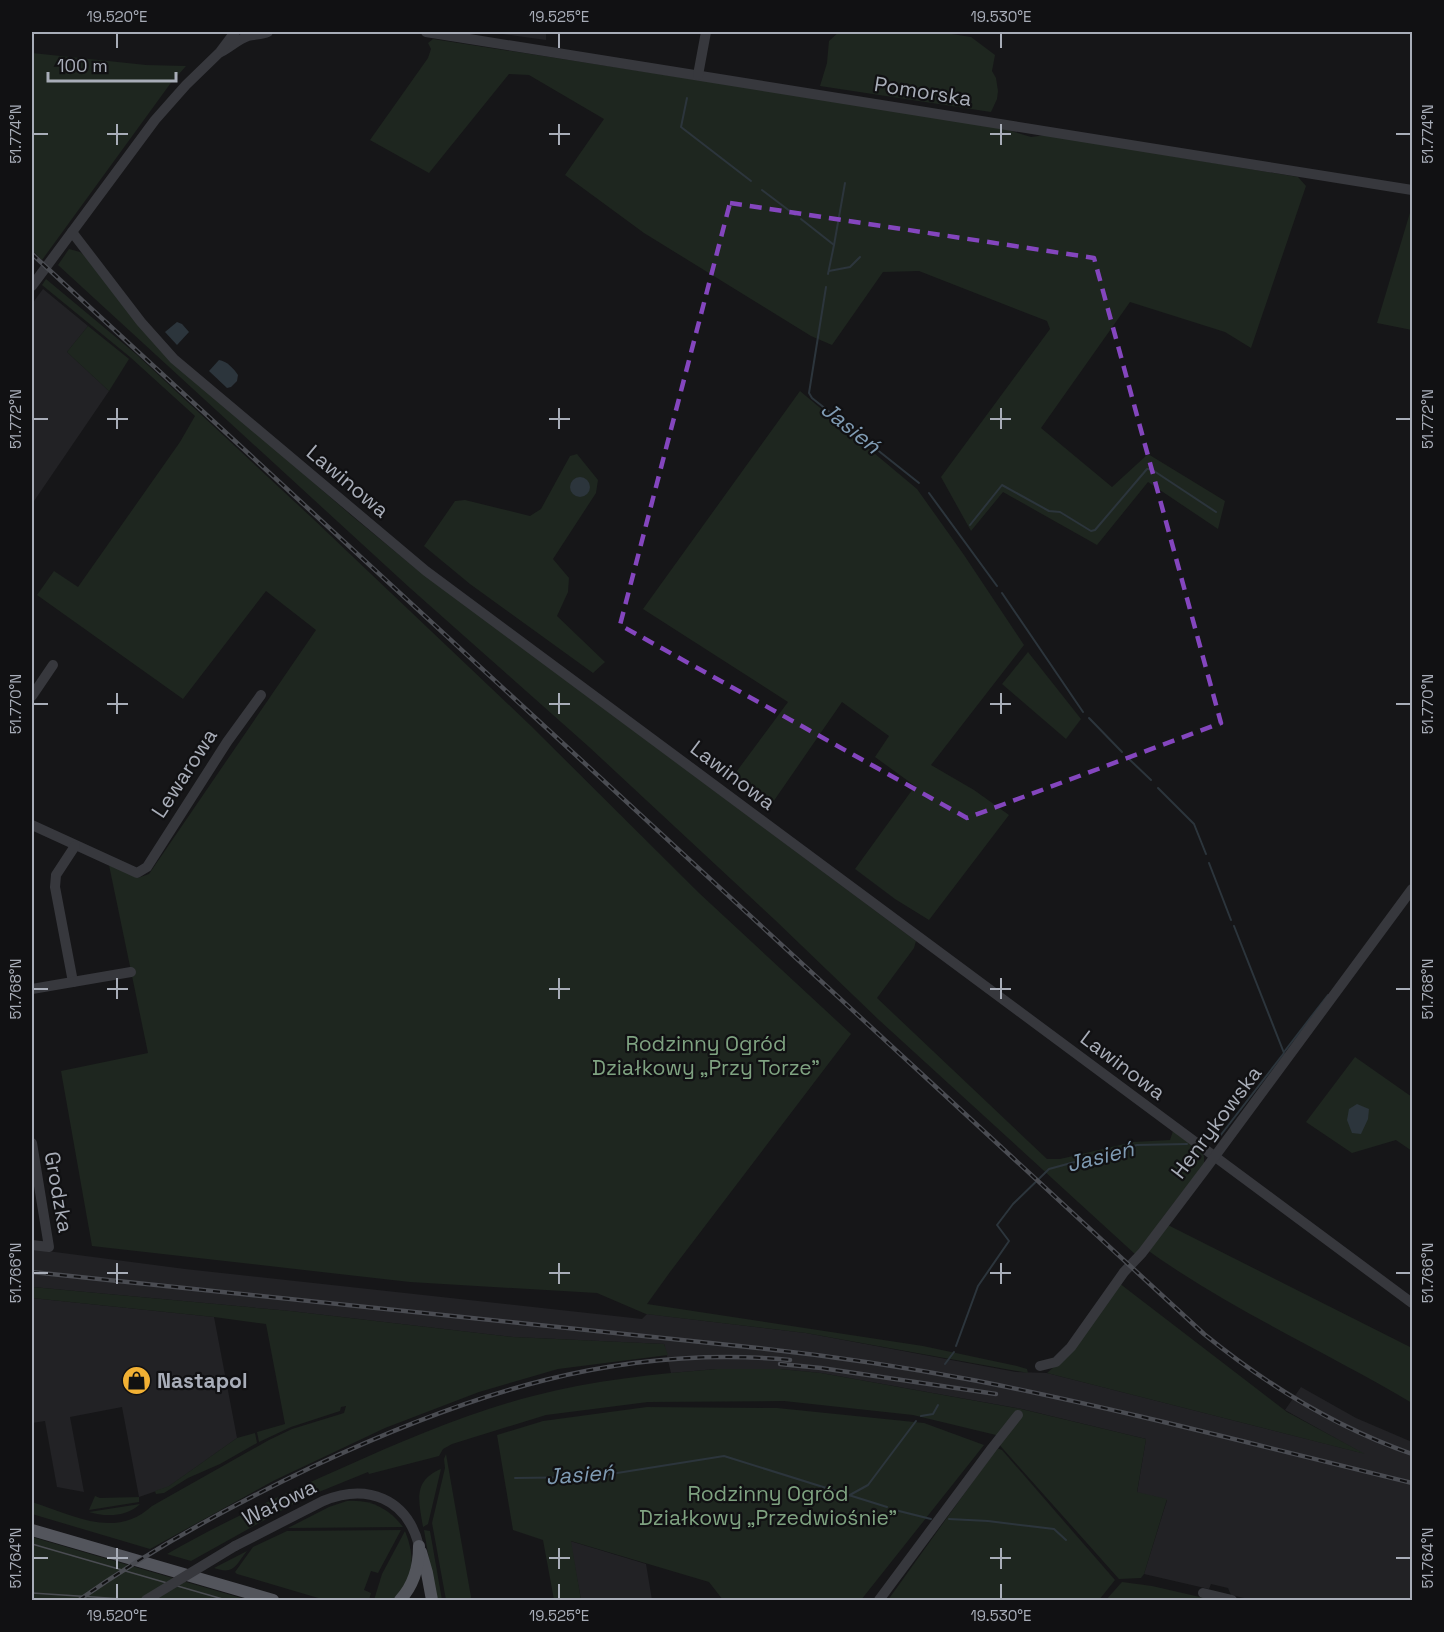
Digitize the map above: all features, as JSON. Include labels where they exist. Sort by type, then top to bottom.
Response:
[{"type":"main road","points":[[32,1530],[273,1600]]},
{"type":"main road","points":[[400,1600],[407,1593],[414,1578],[419,1546]]},
{"type":"main road","points":[[419,1546],[432,1600]]},
{"type":"street","points":[[32,284],[163,112],[186,85],[220,52],[235,32]]},
{"type":"street","points":[[220,52],[250,33],[268,32]]},
{"type":"street","name":"Pomorska","points":[[426,32],[1413,190]]},
{"type":"street","points":[[698,75],[706,32]]},
{"type":"street","name":"Lawinowa","points":[[72,232],[141,322],[174,358],[411,559],[1413,1303]]},
{"type":"street","points":[[32,696],[53,665]]},
{"type":"street","name":"Lewarowa","points":[[75,846],[115,861],[137,873],[141,872],[147,867],[227,742],[261,695]]},
{"type":"street","points":[[32,825],[75,846],[56,876],[55,883],[73,982]]},
{"type":"street","name":"Henrykowska","points":[[1041,1366],[1056,1362],[1071,1347],[1124,1272],[1142,1253],[1413,889]]},
{"type":"street","points":[[32,989],[130,972]]},
{"type":"street","name":"Grodzka","points":[[32,1143],[49,1247],[32,1245]]},
{"type":"street","points":[[879,1600],[1018,1415]]},
{"type":"street","name":"Wałowa","points":[[146,1600],[235,1546],[316,1504],[351,1492],[376,1496],[395,1506],[410,1522],[419,1546]]},
{"type":"street","points":[[1203,1593],[1232,1600]]},
{"type":"highlighted area","points":[[730,203],[1094,258],[1221,723],[967,818],[620,625]]},
{"type":"shaded area","points":[[487,32],[546,32],[546,40]]},
{"type":"shaded area","points":[[43,289],[88,326],[67,352],[109,391],[32,504],[32,304]]},
{"type":"shaded area","points":[[177,322],[189,332],[177,345],[165,332]]},
{"type":"shaded area","points":[[219,360],[227,364],[238,375],[237,381],[231,387],[227,388],[209,371]]},
{"type":"shaded area","points":[[580,477],[587,480],[590,487],[587,494],[580,497],[573,494],[570,487],[573,480]]},
{"type":"shaded area","points":[[1357,1104],[1369,1109],[1368,1119],[1361,1134],[1352,1133],[1347,1120],[1349,1109]]},
{"type":"shaded area","points":[[32,1249],[185,1269],[642,1319],[647,1314],[806,1333],[1016,1372],[1047,1373],[1362,1453],[1285,1410],[1301,1387],[1356,1418],[1412,1442],[1412,1600],[1252,1600],[1231,1595],[1228,1588],[1211,1584],[1209,1589],[1144,1574],[1167,1500],[1137,1493],[1146,1439],[1022,1409],[821,1373],[780,1369],[717,1369],[671,1373],[664,1344],[513,1337],[290,1311],[32,1287]]},
{"type":"shaded area","points":[[32,1298],[214,1317],[237,1438],[168,1487],[139,1497],[122,1407],[70,1417],[84,1492],[57,1487],[45,1421],[32,1423]]},
{"type":"shaded area","points":[[570,1541],[646,1564],[652,1600],[581,1600]]},
{"type":"green space","points":[[839,32],[939,32],[971,37],[995,55],[992,71],[996,78],[998,91],[991,112],[820,86],[827,63],[829,41]]},
{"type":"green space","points":[[433,39],[995,126],[1031,137],[1046,135],[1298,177],[1306,186],[1251,348],[1225,332],[1130,302],[1041,428],[1112,487],[1148,454],[1225,501],[1218,529],[1148,482],[1097,545],[1003,492],[971,531],[941,477],[1050,329],[1047,321],[919,271],[883,272],[832,345],[811,336],[644,233],[565,175],[604,119],[529,75],[509,74],[429,173],[370,140],[428,58],[431,49],[428,43]]},
{"type":"green space","points":[[32,53],[146,65],[186,66],[170,84],[42,260],[32,250]]},
{"type":"green space","points":[[1412,206],[1412,330],[1377,323]]},
{"type":"green space","points":[[69,249],[80,252],[86,257],[126,309],[292,464],[414,567],[916,941],[914,948],[877,998],[1047,1159],[1060,1159],[1133,1142],[1170,1140],[1173,1131],[1201,1152],[1204,1156],[1204,1164],[1160,1221],[1412,1348],[1412,1403],[1208,1290],[1143,1247],[1136,1255],[879,1020],[588,746],[410,588],[58,265]]},
{"type":"green space","name":"Rodzinny Ogród Działkowy „Przy Torze”","points":[[46,279],[136,354],[311,517],[530,725],[699,893],[851,1034],[647,1304],[923,1346],[1017,1366],[1027,1369],[1028,1373],[806,1333],[646,1314],[597,1293],[410,1282],[92,1246],[61,1071],[148,1053],[109,865],[138,878],[149,874],[316,630],[266,591],[183,699],[37,595],[54,571],[78,587],[180,442],[195,416],[130,357],[42,285]]},
{"type":"green space","points":[[88,326],[129,359],[109,391],[67,352]]},
{"type":"green space","points":[[800,391],[917,489],[1024,645],[931,765],[974,790],[1009,815],[929,920],[895,899],[855,869],[915,786],[875,757],[889,736],[842,702],[771,805],[734,775],[788,702],[643,609]]},
{"type":"green space","points":[[577,454],[598,480],[596,493],[553,559],[569,578],[568,592],[557,616],[605,662],[593,673],[470,584],[424,546],[455,501],[465,500],[530,516],[541,509],[570,456]]},
{"type":"green space","points":[[1028,652],[1081,719],[1066,739],[1002,684]]},
{"type":"green space","points":[[1355,1057],[1412,1097],[1412,1151],[1396,1140],[1352,1153],[1306,1122]]},
{"type":"green space","points":[[1119,1283],[1287,1412],[1365,1454],[1047,1373],[1064,1358]]},
{"type":"green space","points":[[32,1287],[290,1311],[513,1337],[664,1344],[668,1355],[558,1369],[479,1392],[385,1428],[275,1480],[150,1549],[32,1514],[32,1502],[94,1522],[123,1522],[138,1516],[269,1440],[292,1429],[344,1413],[346,1406],[341,1407],[340,1411],[291,1427],[259,1442],[257,1432],[285,1424],[266,1324],[32,1298]]},
{"type":"green space","points":[[717,1369],[780,1369],[821,1373],[1021,1409],[1146,1439],[1137,1492],[1167,1499],[1144,1574],[1141,1578],[1119,1579],[996,1441],[996,1435],[913,1415],[784,1401],[648,1402],[546,1415],[452,1444],[443,1449],[439,1456],[369,1474],[368,1472],[304,1498],[191,1561],[167,1554],[275,1498],[413,1437],[484,1410],[578,1386]]},
{"type":"green space","name":"Rodzinny Ogród Działkowy „Przedwiośnie”","points":[[647,1407],[777,1408],[924,1423],[984,1445],[861,1600],[723,1600],[709,1582],[571,1541],[581,1600],[554,1600],[543,1540],[513,1530],[497,1435],[543,1421]]},
{"type":"green space","points":[[255,1433],[257,1443],[220,1464],[188,1478],[164,1493],[156,1494],[155,1491],[169,1486],[237,1438]]},
{"type":"green space","points":[[997,1448],[1002,1450],[1115,1580],[1099,1600],[888,1600]]},
{"type":"green space","points":[[446,1454],[470,1600],[446,1600],[432,1523],[445,1468]]},
{"type":"green space","points":[[441,1469],[428,1524],[423,1527],[419,1501],[422,1486],[425,1480]]},
{"type":"green space","points":[[95,1496],[100,1498],[139,1497],[139,1502],[89,1510]]},
{"type":"green space","points":[[347,1501],[371,1503],[378,1506],[398,1520],[403,1527],[288,1528],[329,1507]]},
{"type":"green space","points":[[140,1504],[116,1515],[89,1512]]},
{"type":"green space","points":[[401,1530],[378,1573],[371,1571],[364,1590],[371,1593],[369,1600],[325,1600],[235,1572],[253,1547],[287,1531]]},
{"type":"green space","points":[[424,1530],[430,1531],[442,1600],[436,1600]]},
{"type":"green space","points":[[405,1531],[412,1559],[409,1576],[393,1600],[374,1600],[382,1574]]},
{"type":"green space","points":[[32,1537],[248,1600],[32,1600]]},
{"type":"green space","points":[[247,1551],[234,1568],[221,1570],[214,1568]]},
{"type":"green space","points":[[1122,1582],[1152,1586],[1213,1600],[1106,1600]]},
{"type":"waterway","name":"Jasień","points":[[687,98],[681,127],[751,181]]},
{"type":"waterway","points":[[834,245],[845,183]]},
{"type":"waterway","name":"Jasień","points":[[762,190],[795,215]]},
{"type":"waterway","name":"Jasień","points":[[801,219],[834,245],[828,274]]},
{"type":"waterway","points":[[829,271],[850,267],[860,257]]},
{"type":"waterway","name":"Jasień","points":[[826,287],[809,393],[812,398],[919,483]]},
{"type":"waterway","points":[[970,525],[1002,485],[1049,511],[1060,512],[1091,531],[1095,530],[1147,469],[1151,469],[1216,512]]},
{"type":"waterway","name":"Jasień","points":[[929,493],[997,586]]},
{"type":"waterway","name":"Jasień","points":[[1002,593],[1083,712]]},
{"type":"waterway","name":"Jasień","points":[[1089,718],[1122,752]]},
{"type":"waterway","name":"Jasień","points":[[1129,759],[1151,780]]},
{"type":"waterway","name":"Jasień","points":[[1158,788],[1194,824],[1206,854]]},
{"type":"waterway","name":"Jasień","points":[[1209,863],[1231,920]]},
{"type":"waterway","name":"Jasień","points":[[1220,1136],[1284,1053],[1234,926]]},
{"type":"waterway","points":[[1284,1052],[1328,995]]},
{"type":"waterway","name":"Jasień","points":[[956,1346],[978,1286],[1009,1241],[997,1225],[1013,1204],[1049,1169],[1137,1145],[1187,1144]]},
{"type":"waterway","points":[[945,1364],[954,1352]]},
{"type":"waterway","points":[[921,1416],[933,1414],[938,1405]]},
{"type":"waterway","points":[[848,1496],[868,1485],[916,1421]]},
{"type":"waterway","name":"Jasień","points":[[515,1478],[592,1477],[724,1456],[887,1507]]},
{"type":"waterway","points":[[895,1510],[931,1519]]},
{"type":"waterway","points":[[949,1519],[1054,1529],[1066,1540]]},
{"type":"tram line","points":[[32,1544],[226,1600]]},
{"type":"tram line","points":[[32,1593],[139,1600]]},
{"type":"railway","points":[[32,254],[1204,1334],[1253,1371],[1303,1403],[1356,1431],[1412,1454]]},
{"type":"railway","points":[[32,1272],[758,1348],[868,1362],[978,1381],[1087,1404],[1412,1483]]},
{"type":"railway","points":[[79,1600],[164,1545],[283,1481],[372,1440],[487,1397],[545,1380],[604,1368],[665,1360],[726,1357],[790,1360]]},
{"type":"railway","points":[[780,1364],[996,1394]]},
{"type":"place","name":"Nastapol","points":[[136,1380]]}]
